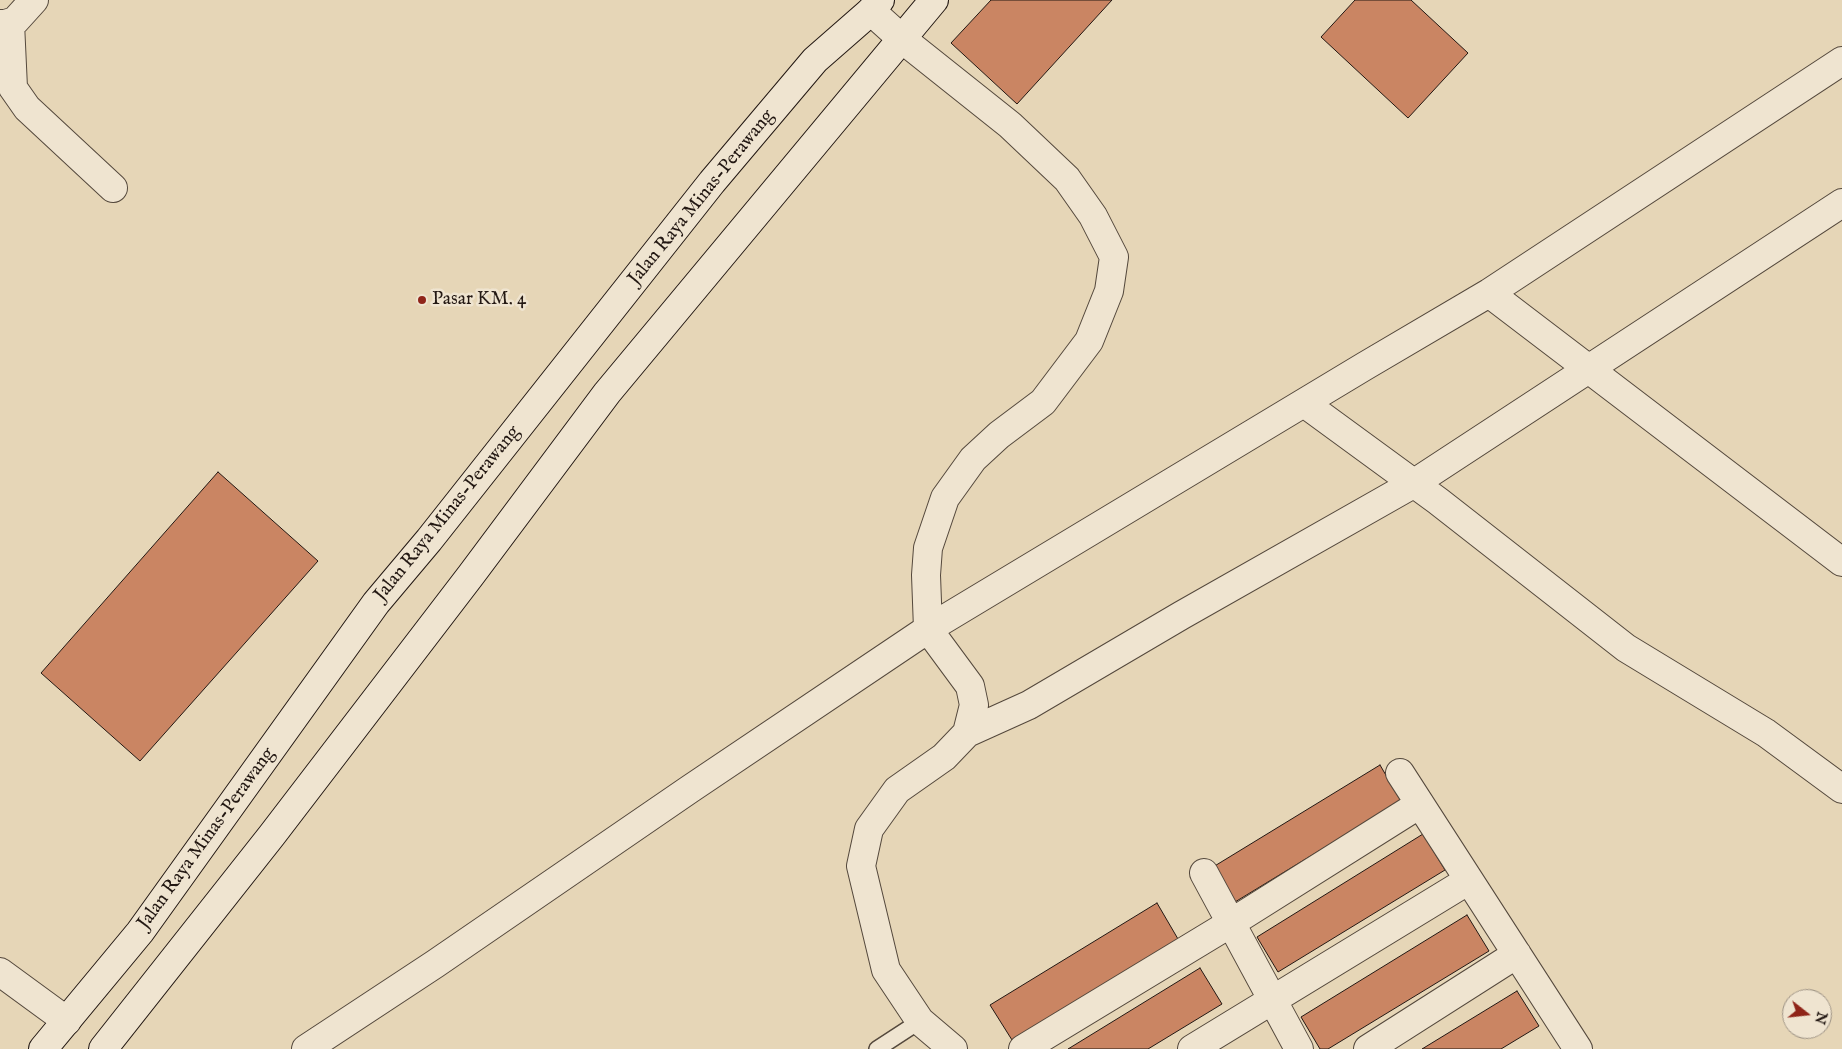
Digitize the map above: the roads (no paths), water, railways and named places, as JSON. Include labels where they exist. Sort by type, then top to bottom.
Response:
[{"type":"street","points":[[34,0],[19,17],[5,23],[13,88],[26,108],[113,188]]},
{"type":"street","points":[[104,1049],[284,820],[607,393],[934,0]]},
{"type":"street","points":[[875,6],[902,39],[1010,125],[1067,179],[1093,216],[1114,257],[1109,291],[1089,340],[1043,402],[999,435],[973,459],[946,498],[928,548],[926,575],[928,629],[970,686],[974,705],[967,733]]},
{"type":"street","name":"Jalan Raya Minas-Perawang","points":[[43,1049],[166,898],[188,864],[376,603],[429,540],[712,182],[815,60],[875,6]]},
{"type":"street","points":[[306,1049],[435,964],[928,629],[1489,293],[1842,60]]},
{"type":"street","points":[[954,1049],[920,1021],[886,970],[861,866],[869,829],[897,790],[944,757],[967,733],[1029,705],[1182,614],[1413,484],[1842,202]]},
{"type":"street","points":[[1489,293],[1842,562]]},
{"type":"street","points":[[1304,403],[1413,484],[1626,648],[1766,734],[1842,789]]},
{"type":"street","points":[[1400,773],[1578,1049]]},
{"type":"street","points":[[1023,1049],[1231,923],[1420,804]]},
{"type":"street","points":[[1204,873],[1299,1049]]},
{"type":"street","points":[[1192,1049],[1469,880]]},
{"type":"street","points":[[1368,1049],[1517,954]]},
{"type":"street","points":[[0,972],[67,1021]]},
{"type":"lane","points":[[877,1049],[920,1021]]},
{"type":"place","name":"Pasar KM. 4","points":[[422,300]]}]
